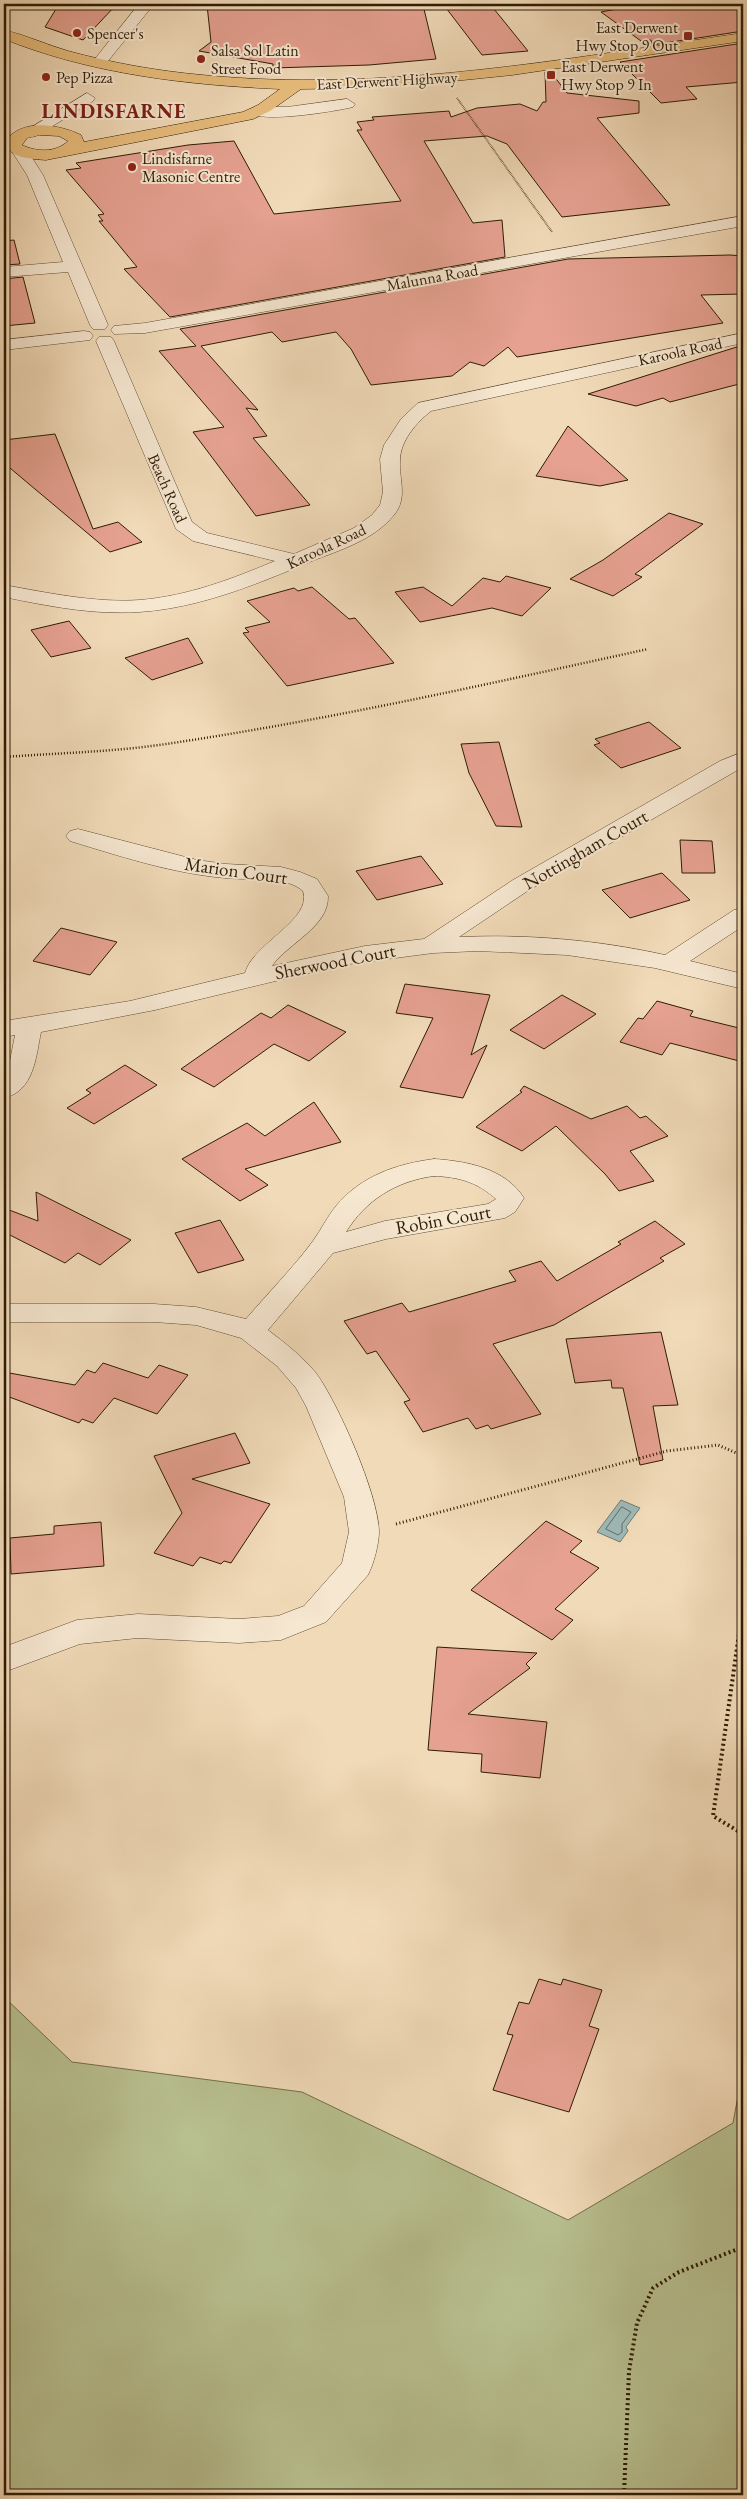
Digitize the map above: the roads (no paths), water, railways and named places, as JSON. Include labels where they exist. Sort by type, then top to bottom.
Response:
[{"type":"main road","name":"East Derwent Highway","points":[[4,34],[45,49],[99,63],[181,77],[279,90],[389,93],[450,87],[743,45]]},
{"type":"main road","name":"East Derwent Highway","points":[[4,47],[104,76],[195,90],[258,95],[296,84],[405,81],[473,76],[743,37]]},
{"type":"main road","points":[[139,130],[209,101],[195,90]]},
{"type":"main road","points":[[4,134],[48,130],[66,143],[230,120],[258,112],[279,90]]},
{"type":"main road","points":[[30,132],[14,140],[13,148],[38,154],[66,143],[218,113],[258,95]]},
{"type":"street","points":[[99,63],[147,4]]},
{"type":"street","points":[[30,132],[87,98]]},
{"type":"street","points":[[258,112],[287,112],[347,104]]},
{"type":"street","points":[[35,175],[41,164],[66,143],[60,125],[69,109]]},
{"type":"street","name":"Beach Road","points":[[13,148],[35,175],[74,266],[108,332],[183,526],[200,537],[296,560]]},
{"type":"street","name":"Malunna Road","points":[[108,332],[154,326],[743,222]]},
{"type":"street","points":[[4,272],[74,266]]},
{"type":"street","points":[[4,345],[84,336],[94,341],[108,332]]},
{"type":"street","name":"Karoola Road","points":[[4,591],[75,603],[139,606],[162,603],[231,586],[267,573],[363,531],[379,520],[389,509],[393,492],[390,457],[407,423],[414,414],[425,407],[743,338]]},
{"type":"street","name":"Nottingham Court","points":[[430,946],[521,885],[743,759]]},
{"type":"street","name":"Marion Court","points":[[78,836],[124,851],[214,870],[290,876],[309,884],[318,896],[316,906],[306,920],[262,962],[257,976]]},
{"type":"street","points":[[670,963],[743,915]]},
{"type":"street","name":"Sherwood Court","points":[[4,1029],[29,1026],[184,996],[257,976],[324,961],[388,950],[486,942],[592,948],[670,963],[743,982]]},
{"type":"street","points":[[4,1090],[20,1073],[29,1026]]},
{"type":"street","name":"Robin Court","points":[[251,1331],[323,1247],[340,1220],[357,1200],[385,1180],[408,1171],[436,1167],[457,1169],[480,1175],[500,1186],[511,1198],[505,1206],[494,1212],[386,1230],[323,1247]]},
{"type":"street","points":[[4,1313],[154,1313],[196,1316],[224,1322],[251,1331],[287,1359],[306,1381],[321,1406],[359,1497],[364,1532],[357,1567],[315,1614],[281,1628],[239,1631],[138,1626],[77,1632],[4,1660]]},
{"type":"water","points":[[621,1500],[640,1508],[626,1527],[628,1531],[620,1542],[597,1532]]},
{"type":"place","name":"Spencer's","points":[[77,33]]},
{"type":"place","name":"East Derwent Hwy Stop 9 Out","points":[[688,36]]},
{"type":"place","name":"Salsa Sol Latin Street Food","points":[[201,59]]},
{"type":"place","name":"East Derwent Hwy Stop 9 In","points":[[551,75]]},
{"type":"place","name":"Pep Pizza","points":[[46,77]]},
{"type":"place","name":"Lindisfarne Masonic Centre","points":[[132,167]]},
{"type":"district","name":"LINDISFARNE","points":[[114,111]]}]
